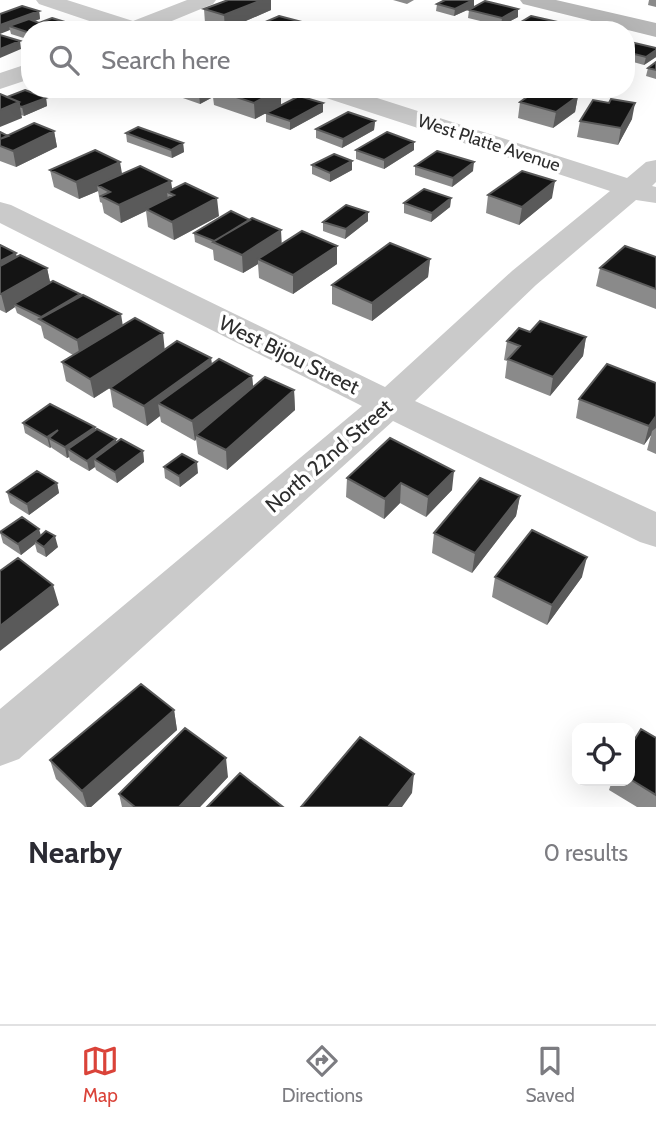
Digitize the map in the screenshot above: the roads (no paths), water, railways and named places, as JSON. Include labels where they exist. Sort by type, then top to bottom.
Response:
[{"type":"main road","points":[[530,0],[618,21]]},
{"type":"main road","points":[[635,25],[656,30]]},
{"type":"street","points":[[46,0],[110,21]]},
{"type":"street","points":[[154,21],[206,0]]},
{"type":"street","points":[[0,82],[21,74]]},
{"type":"street","name":"West Platte Avenue","points":[[353,98],[648,185]]},
{"type":"street","name":"North 22nd Street","points":[[0,742],[389,404],[524,278],[648,185]]},
{"type":"street","name":"West Bijou Street","points":[[0,211],[389,404],[656,531]]}]
